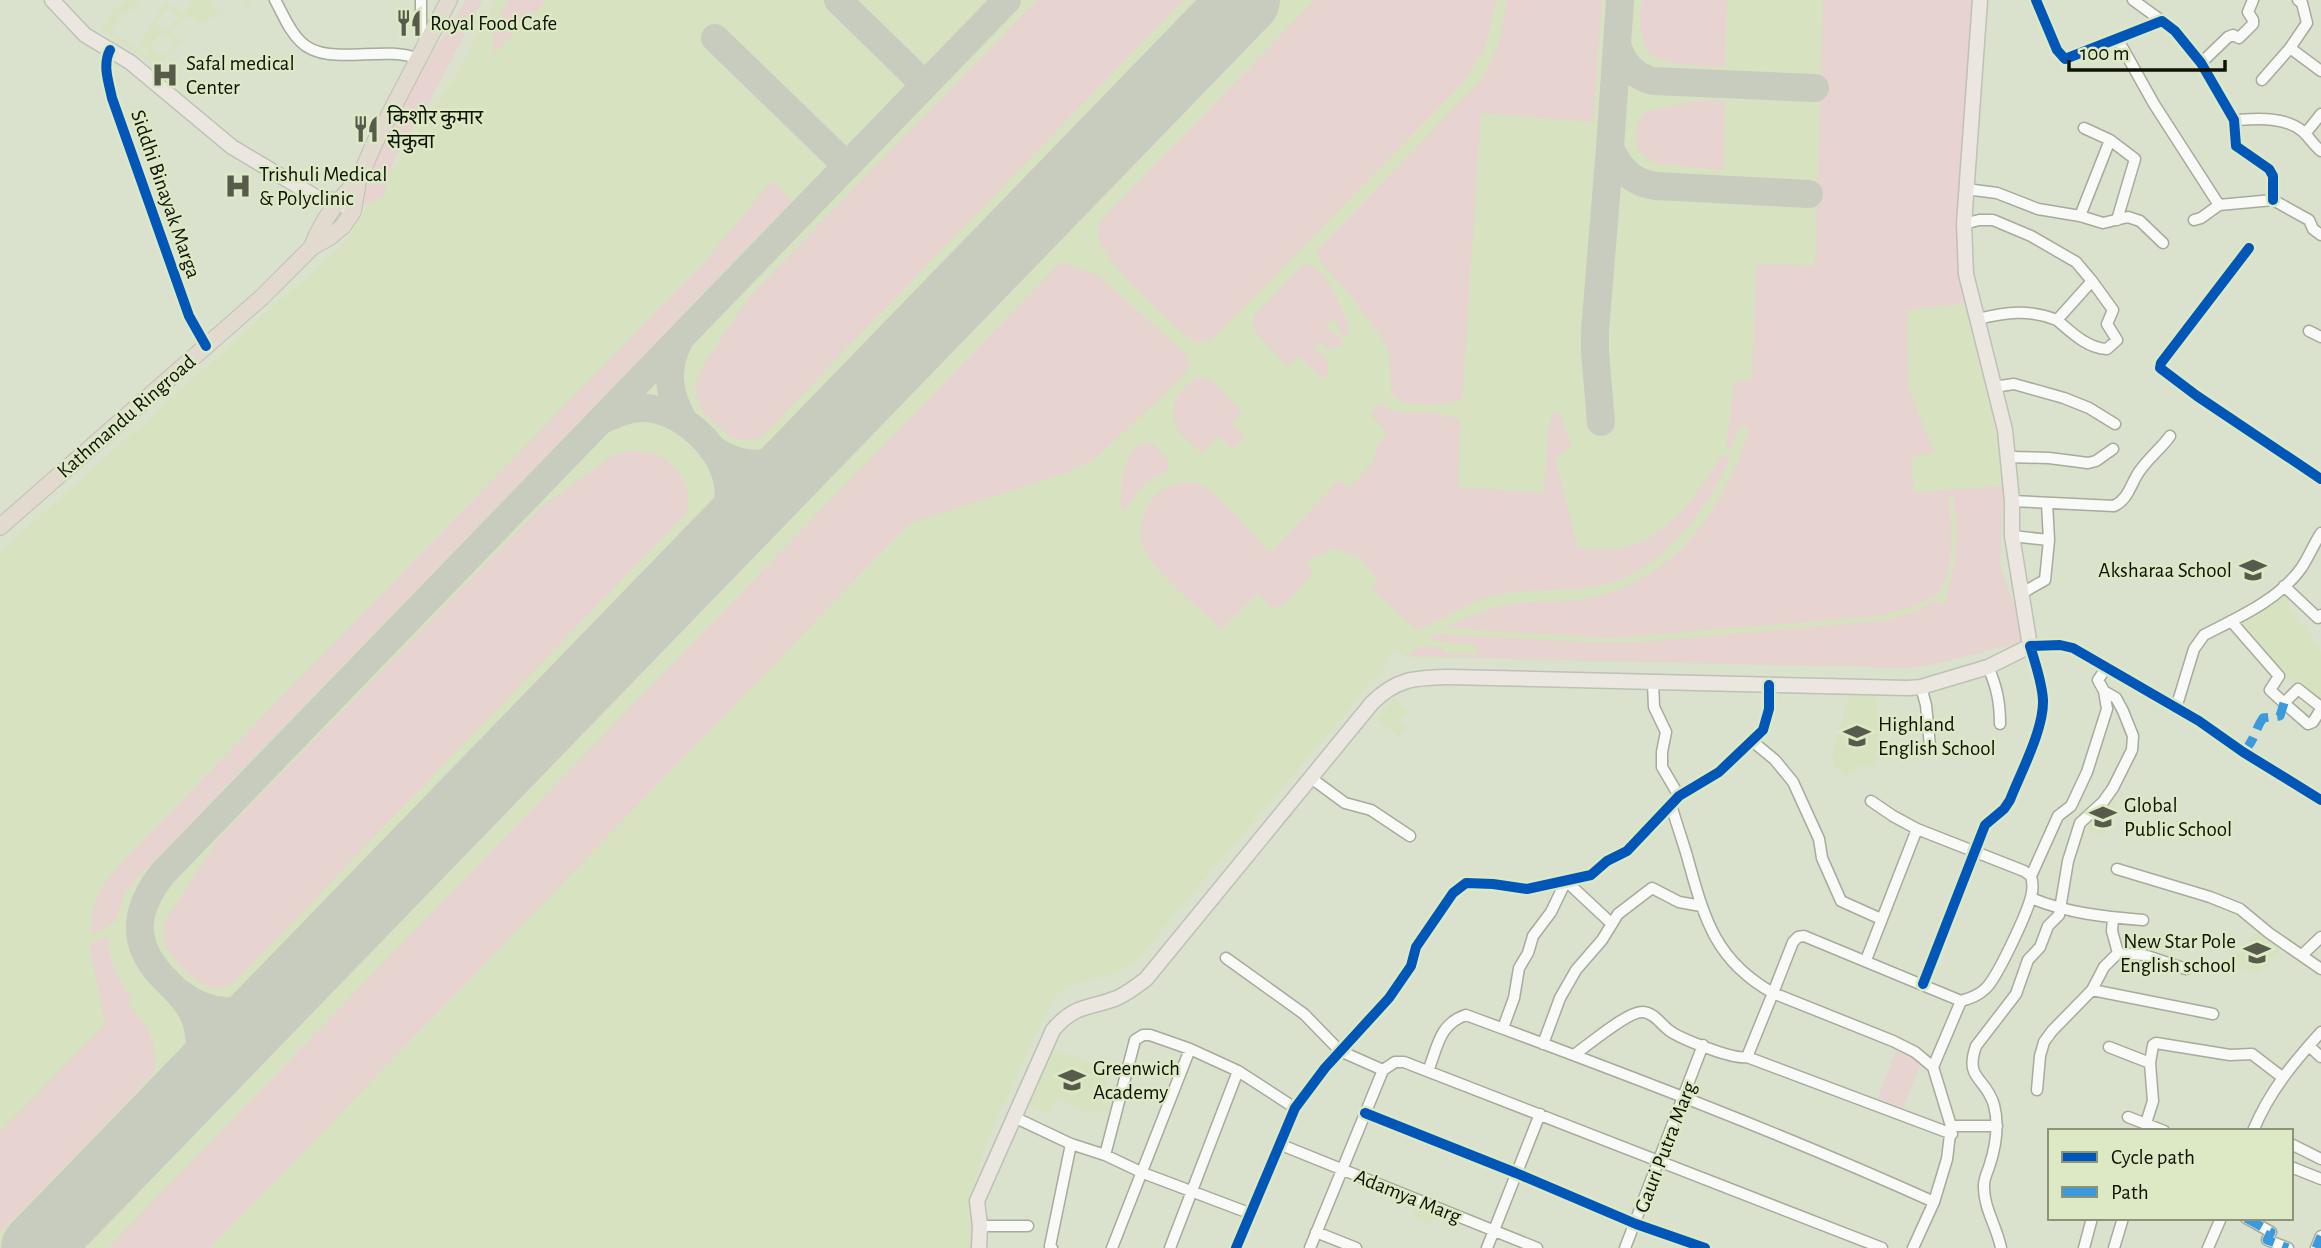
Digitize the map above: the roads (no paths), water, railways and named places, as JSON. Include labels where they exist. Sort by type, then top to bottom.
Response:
[{"type":"highway","name":"Kathmandu Ringroad","points":[[0,527],[261,298],[312,247],[343,226],[352,211],[358,181],[375,142],[449,0]]},
{"type":"highway","name":"Kathmandu Ringroad","points":[[312,247],[326,216],[358,181]]},
{"type":"main road","points":[[979,1248],[977,1202],[1053,1030],[1064,1017],[1079,1009],[1118,997],[1146,979],[1383,692],[1394,684],[1408,680],[1475,678],[1921,687],[1988,667],[2030,646],[2015,564],[2005,430],[1965,266],[1964,224],[1980,0]]},
{"type":"main road","points":[[53,1],[85,35],[130,62],[232,147],[316,197],[338,201],[352,211]]},
{"type":"main road","points":[[316,197],[326,216],[343,226]]},
{"type":"street","points":[[275,0],[289,27],[302,43],[315,52],[391,52],[418,59]]},
{"type":"street","points":[[421,0],[421,26],[427,43]]},
{"type":"street","points":[[2036,0],[2057,50],[2065,59],[2162,21]]},
{"type":"street","points":[[2133,0],[2175,31],[2201,63],[2234,120],[2236,146],[2262,163],[2273,176],[2273,200]]},
{"type":"street","points":[[2201,63],[2228,37],[2232,35],[2239,38],[2253,24],[2248,12],[2253,0]]},
{"type":"street","points":[[2262,80],[2290,48],[2307,23],[2302,4],[2298,0]]},
{"type":"street","points":[[2116,38],[2154,104],[2219,205]]},
{"type":"street","points":[[2290,48],[2321,71]]},
{"type":"street","name":"Siddhi Binayak Marga","points":[[110,50],[106,57],[112,98],[189,316],[206,346]]},
{"type":"street","points":[[2305,134],[2321,114]]},
{"type":"street","points":[[2234,120],[2267,119],[2287,123],[2305,134],[2321,151]]},
{"type":"street","points":[[2084,128],[2110,140],[2135,159],[2117,220]]},
{"type":"street","points":[[2080,216],[2110,140]]},
{"type":"street","points":[[1966,189],[1997,192],[2038,209],[2103,223],[2128,217],[2140,220],[2162,243]]},
{"type":"street","points":[[2194,220],[2219,205],[2273,200],[2309,220],[2312,229],[2321,234]]},
{"type":"street","points":[[1964,224],[1993,220],[2031,236],[2076,262],[2113,310],[2107,324],[2117,337],[2115,344],[2107,349],[2099,349],[2075,337],[2057,320],[2031,312],[2004,313],[1978,319]]},
{"type":"street","points":[[2249,248],[2161,363],[2160,368],[2321,479]]},
{"type":"street","points":[[2057,320],[2092,281]]},
{"type":"street","points":[[2309,331],[2321,337]]},
{"type":"street","points":[[1993,387],[2014,384],[2064,398],[2089,408],[2115,424]]},
{"type":"street","points":[[2012,501],[2113,506],[2122,502],[2137,474],[2170,436]]},
{"type":"street","points":[[2009,457],[2088,463],[2096,461],[2113,449]]},
{"type":"street","points":[[2022,593],[2045,580],[2049,540],[2047,503]]},
{"type":"street","points":[[2176,708],[2199,640],[2264,604],[2302,568],[2321,533]]},
{"type":"street","points":[[2012,536],[2049,540]]},
{"type":"street","points":[[2284,586],[2320,619]]},
{"type":"street","points":[[2231,621],[2279,676],[2270,690],[2284,703],[2308,723],[2313,722],[2321,708],[2298,689],[2284,703]]},
{"type":"street","points":[[1923,984],[1985,825],[2004,809],[2010,800],[2042,713],[2043,698],[2030,646],[2060,645],[2073,648],[2199,721],[2272,771],[2321,800]]},
{"type":"street","points":[[1988,667],[1998,692],[2000,724]]},
{"type":"street","points":[[1747,1057],[1793,942],[1798,937],[1804,936],[1866,960],[1961,1001],[1986,988],[1996,975],[2031,898],[2031,876],[2058,816],[2071,806],[2087,772],[2107,709],[2104,691],[2098,680],[2106,668]]},
{"type":"street","points":[[1653,683],[1654,707],[1666,732],[1662,767],[1679,796]]},
{"type":"street","points":[[1236,1248],[1295,1108],[1340,1051],[1374,1017],[1397,988],[1411,966],[1416,947],[1453,894],[1466,883],[1527,889],[1591,875],[1607,861],[1627,851],[1679,796],[1719,772],[1763,730],[1769,709],[1769,685]]},
{"type":"street","points":[[1921,687],[1926,705],[1930,746]]},
{"type":"street","points":[[2001,1248],[1987,1207],[1983,1182],[1993,1154],[1997,1126],[1993,1104],[1971,1067],[1972,1056],[1976,1046],[2016,994],[2028,960],[2040,947],[2048,926],[2062,909],[2068,861],[2080,823],[2103,802],[2113,788],[2132,750],[2133,736],[2123,710],[2116,698],[2104,691]]},
{"type":"street","points":[[1752,741],[1775,760],[1793,782],[1819,839],[1822,858],[1841,901],[1881,919]]},
{"type":"street","points":[[1311,778],[1345,803],[1371,810],[1410,835]]},
{"type":"street","points":[[1871,801],[1917,829],[2031,876]]},
{"type":"street","points":[[1671,805],[1701,906],[1725,954],[1753,982],[1773,993],[1893,1041],[1915,1052],[1933,1067],[1952,1130],[1947,1159],[1934,1202],[1913,1248]]},
{"type":"street","points":[[1866,960],[1917,829]]},
{"type":"street","points":[[2118,869],[2241,909],[2269,933],[2321,969]]},
{"type":"street","points":[[1566,881],[1612,924]]},
{"type":"street","points":[[1503,1028],[1514,998],[1520,968],[1533,936],[1551,912],[1566,881]]},
{"type":"street","points":[[1543,1044],[1568,983],[1618,914],[1652,888],[1679,902],[1701,906]]},
{"type":"street","points":[[2031,898],[2062,909],[2143,920]]},
{"type":"street","points":[[2113,918],[2112,932],[2118,953]]},
{"type":"street","points":[[2302,955],[2321,937]]},
{"type":"street","points":[[2118,953],[2144,956],[2186,969]]},
{"type":"street","points":[[2037,1090],[2044,1042],[2092,990],[2104,967],[2118,953]]},
{"type":"street","points":[[1226,958],[1304,1014],[1340,1051],[1383,1070]]},
{"type":"street","points":[[2092,990],[2213,1014]]},
{"type":"street","points":[[1933,1067],[1961,1001]]},
{"type":"street","points":[[1574,1055],[1630,1016],[1642,1012],[1653,1016],[1675,1034],[1731,1057],[1747,1057],[1952,1130],[1997,1126]]},
{"type":"street","points":[[1428,1071],[1446,1027],[1452,1020],[1466,1015],[1684,1098],[1934,1202]]},
{"type":"street","points":[[2254,1129],[2282,1077],[2321,1032]]},
{"type":"street","points":[[1105,1154],[1135,1040],[1143,1035],[1190,1049],[1238,1071],[1295,1108]]},
{"type":"street","points":[[2146,1124],[2153,1101],[2150,1063],[2153,1045],[2162,1043],[2230,1055],[2252,1054],[2282,1077]]},
{"type":"street","name":"Gauri Putra Marg","points":[[1625,1248],[1703,1045]]},
{"type":"street","points":[[2309,1046],[2321,1057]]},
{"type":"street","points":[[2109,1047],[2150,1063]]},
{"type":"street","points":[[1112,1248],[1190,1049]]},
{"type":"street","points":[[1310,1248],[1383,1070],[1395,1062],[1404,1062],[1882,1248]]},
{"type":"street","points":[[1170,1248],[1238,1071]]},
{"type":"street","points":[[1366,1113],[1636,1224],[1705,1248]]},
{"type":"street","points":[[1487,1248],[1540,1114]]},
{"type":"street","points":[[2129,1116],[2159,1129]]},
{"type":"street","points":[[1014,1117],[1071,1144],[1105,1154],[1143,1173],[1249,1213]]},
{"type":"street","points":[[1052,1248],[1050,1246],[1054,1224],[1071,1144]]},
{"type":"street","name":"Adamya Marg","points":[[1279,1144],[1537,1248]]},
{"type":"street","points":[[2293,1145],[2321,1159]]},
{"type":"street","points":[[2293,1168],[2321,1179]]},
{"type":"street","points":[[2084,1248],[2091,1220]]},
{"type":"street","points":[[2114,1248],[2122,1220]]},
{"type":"street","points":[[2208,1248],[2220,1220]]},
{"type":"street","points":[[2250,1220],[2271,1232],[2267,1240],[2288,1248]]},
{"type":"street","points":[[980,1226],[1028,1226]]},
{"type":"street","points":[[1317,1232],[1356,1248]]},
{"type":"street","points":[[1845,1248],[1850,1235]]},
{"type":"street","points":[[2316,1248],[2321,1236]]},
{"type":"place","name":"Royal Food Cafe","points":[[409,23]]},
{"type":"place","name":"Safal medical Center","points":[[165,75]]},
{"type":"place","name":"किशोर कुमार सेकुवा","points":[[366,129]]},
{"type":"place","name":"Trishuli Medical & Polyclinic","points":[[238,186]]},
{"type":"place","name":"Aksharaa School","points":[[2253,570]]},
{"type":"place","name":"Highland English School","points":[[1857,736]]},
{"type":"place","name":"Global Public School","points":[[2103,817]]},
{"type":"place","name":"New Star Pole English school","points":[[2257,953]]},
{"type":"place","name":"Greenwich Academy","points":[[1072,1080]]}]
